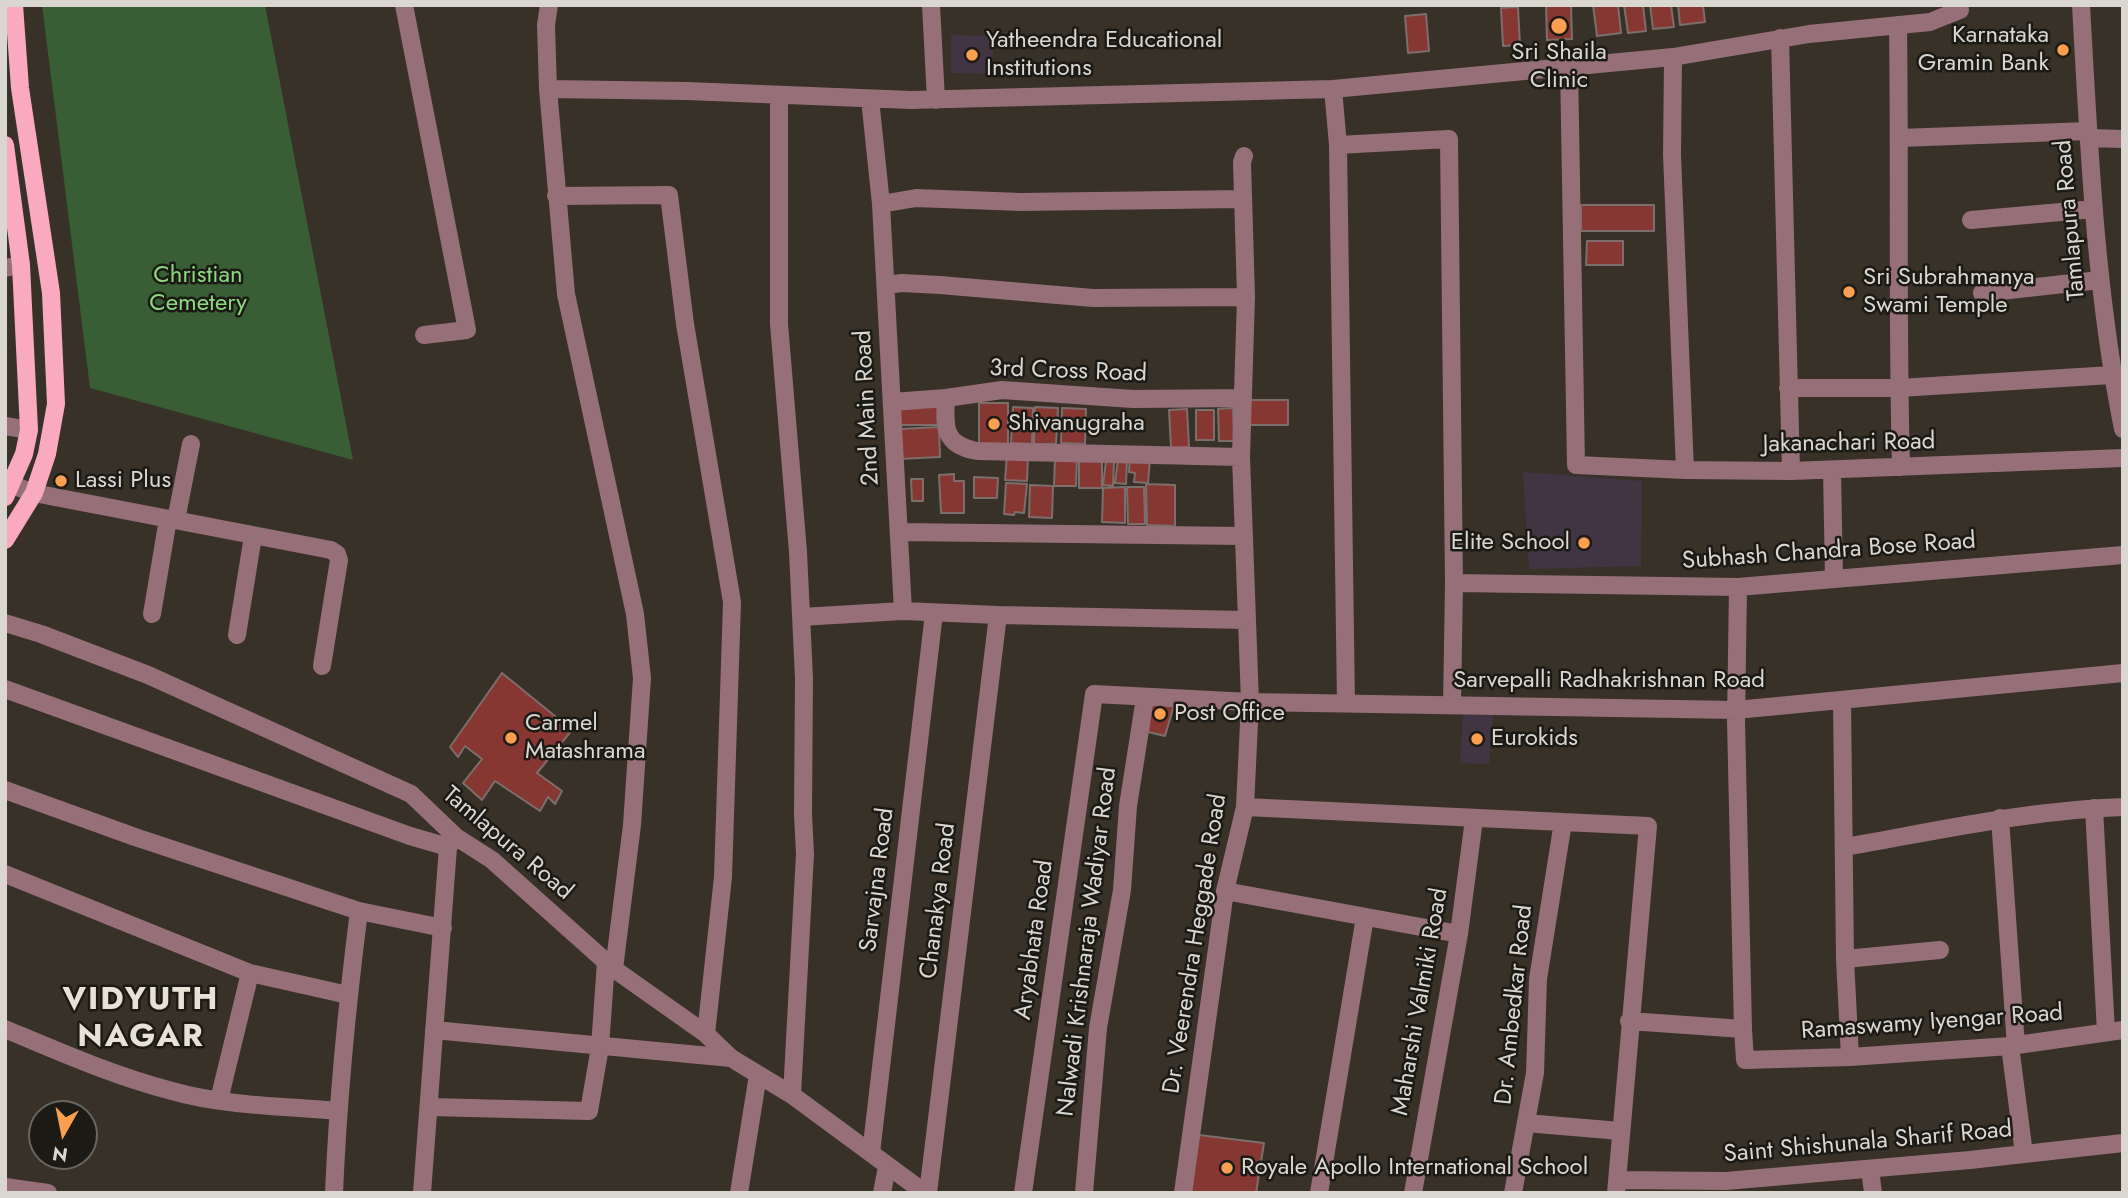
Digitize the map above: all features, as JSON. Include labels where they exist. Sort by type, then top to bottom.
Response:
[{"type":"main road","points":[[5,540],[34,493],[47,454],[56,404],[51,293],[20,88],[14,5]]},
{"type":"main road","points":[[5,145],[13,267],[29,430],[24,454],[9,491]]},
{"type":"street","points":[[404,5],[467,330],[424,335]]},
{"type":"street","points":[[429,1107],[589,1111],[632,825],[642,678],[635,614],[566,294],[548,89],[546,25],[549,5]]},
{"type":"street","points":[[930,5],[936,100]]},
{"type":"street","points":[[548,89],[936,100],[1333,89],[1673,57],[1780,38],[1930,22],[1960,10],[1959,5]]},
{"type":"street","name":"Tamlapura Road","points":[[2081,5],[2100,280],[2104,315],[2115,348],[2112,374],[2123,429]]},
{"type":"street","points":[[1898,25],[1901,467]]},
{"type":"street","points":[[1780,38],[1791,471]]},
{"type":"street","points":[[1673,57],[1672,155],[1685,470]]},
{"type":"street","name":"Jakanachari Road","points":[[1569,66],[1576,465],[1791,471],[2123,458]]},
{"type":"street","points":[[1333,89],[1338,145],[1346,703]]},
{"type":"street","points":[[779,95],[779,324],[804,678],[805,854],[792,1095]]},
{"type":"street","name":"2nd Main Road","points":[[870,99],[881,204],[903,611]]},
{"type":"street","points":[[1900,138],[2088,134],[2123,139]]},
{"type":"street","points":[[1338,145],[1449,139],[1454,583],[1452,705]]},
{"type":"street","name":"Dr. Veerendra Heggade Road","points":[[1184,1193],[1225,891],[1245,807],[1250,702],[1241,457],[1246,298],[1242,199],[1244,156]]},
{"type":"street","points":[[556,196],[669,195],[685,324],[732,602],[723,877],[706,1034]]},
{"type":"street","points":[[881,204],[916,198],[1021,202],[1242,199]]},
{"type":"street","points":[[1971,220],[2094,209]]},
{"type":"street","points":[[1982,293],[2100,280]]},
{"type":"street","points":[[886,285],[902,282],[1093,298],[1246,298]]},
{"type":"street","points":[[2104,315],[2123,313]]},
{"type":"street","points":[[1788,388],[1899,388],[2112,374]]},
{"type":"street","name":"3rd Cross Road","points":[[892,402],[1002,390],[1133,399],[1243,398]]},
{"type":"street","points":[[946,398],[947,432],[958,447],[976,452],[1241,457]]},
{"type":"street","points":[[5,426],[29,430]]},
{"type":"street","points":[[152,614],[191,444]]},
{"type":"street","points":[[1832,470],[1834,579]]},
{"type":"street","points":[[9,491],[34,493],[331,550],[337,554],[339,560],[322,666]]},
{"type":"street","points":[[899,532],[1242,536]]},
{"type":"street","points":[[237,635],[253,536]]},
{"type":"street","name":"Subhash Chandra Bose Road","points":[[1454,583],[1738,587],[2123,555]]},
{"type":"street","points":[[1629,1021],[1743,1029],[1736,710],[1738,587]]},
{"type":"street","points":[[801,617],[903,611],[1245,620]]},
{"type":"street","name":"Sarvajna Road","points":[[871,1153],[934,613]]},
{"type":"street","name":"Chanakya Road","points":[[927,1193],[998,615]]},
{"type":"street","name":"Tamlapura Road","points":[[5,623],[148,675],[411,794],[452,842],[492,860],[610,966],[706,1034],[731,1058],[792,1095],[887,1167],[927,1193]]},
{"type":"street","name":"Sarvepalli Radhakrishnan Road","points":[[1094,694],[1250,702],[1736,710],[2123,673]]},
{"type":"street","points":[[5,690],[410,836],[452,842],[422,1193]]},
{"type":"street","name":"Aryabhata Road","points":[[1023,1193],[1094,694]]},
{"type":"street","name":"Nalwadi Krishnaraja Wadiyar Road","points":[[1084,1193],[1098,1028],[1122,890],[1128,806],[1145,698]]},
{"type":"street","points":[[1842,700],[1845,959],[1850,1057]]},
{"type":"street","points":[[5,790],[135,837],[359,911],[443,928]]},
{"type":"street","points":[[1245,807],[1648,826],[1616,1187]]},
{"type":"street","points":[[1845,847],[2000,818],[2123,807]]},
{"type":"street","points":[[2094,808],[2114,1031]]},
{"type":"street","points":[[2000,818],[2013,1046],[2024,1154]]},
{"type":"street","name":"Maharshi Valmiki Road","points":[[1413,1193],[1459,934],[1474,819]]},
{"type":"street","name":"Dr. Ambedkar Road","points":[[1513,1193],[1535,1073],[1538,979],[1563,822]]},
{"type":"street","points":[[5,874],[250,973],[348,995]]},
{"type":"street","points":[[1225,891],[1459,934]]},
{"type":"street","points":[[334,1193],[348,995],[359,911]]},
{"type":"street","points":[[1318,1193],[1365,917]]},
{"type":"street","points":[[1845,959],[1940,950]]},
{"type":"street","points":[[219,1100],[250,973]]},
{"type":"street","points":[[5,1029],[110,1072],[174,1092],[219,1100],[338,1111]]},
{"type":"street","name":"Ramaswamy Iyengar Road","points":[[1743,1029],[1745,1060],[1850,1057],[2013,1046],[2114,1031]]},
{"type":"street","points":[[434,1030],[731,1058]]},
{"type":"street","points":[[739,1193],[758,1075]]},
{"type":"street","points":[[1526,1123],[1620,1131]]},
{"type":"street","name":"Saint Shishunala Sharif Road","points":[[1616,1187],[1870,1169],[2123,1143]]},
{"type":"street","points":[[882,1193],[887,1167]]},
{"type":"street","points":[[1870,1169],[1873,1193]]},
{"type":"street","points":[[5,1187],[48,1193]]},
{"type":"shaded area","name":"Yatheendra Educational Institutions","points":[[951,35],[993,36],[993,74],[951,73]]},
{"type":"shaded area","name":"Elite School","points":[[1523,472],[1642,481],[1641,566],[1529,569]]},
{"type":"shaded area","name":"Eurokids","points":[[1463,715],[1493,715],[1489,764],[1460,763]]},
{"type":"green space","name":"Christian Cemetery","points":[[42,5],[265,5],[353,460],[90,388]]},
{"type":"building","points":[[1546,5],[1571,5],[1572,39],[1547,40]]},
{"type":"building","points":[[1593,5],[1618,5],[1621,33],[1597,36]]},
{"type":"building","points":[[1624,5],[1643,5],[1646,31],[1628,33]]},
{"type":"building","points":[[1650,5],[1671,5],[1674,27],[1653,29]]},
{"type":"building","points":[[1678,5],[1703,5],[1705,22],[1680,25]]},
{"type":"building","points":[[1518,7],[1520,45],[1503,46],[1501,8]]},
{"type":"building","points":[[1426,14],[1429,51],[1408,53],[1405,16]]},
{"type":"building","points":[[1581,205],[1654,205],[1654,231],[1581,231]]},
{"type":"building","points":[[1587,241],[1623,241],[1623,265],[1586,265]]},
{"type":"building","points":[[1250,400],[1288,400],[1288,425],[1250,425]]},
{"type":"building","name":"Shivanugraha","points":[[979,403],[1008,403],[1008,444],[979,444]]},
{"type":"building","points":[[898,405],[941,405],[941,425],[898,425]]},
{"type":"building","points":[[1013,407],[1033,408],[1032,444],[1011,443]]},
{"type":"building","points":[[1035,407],[1058,408],[1056,444],[1034,444]]},
{"type":"building","points":[[1062,408],[1086,409],[1085,444],[1061,443]]},
{"type":"building","points":[[1233,408],[1234,441],[1219,441],[1218,409]]},
{"type":"building","points":[[1187,409],[1189,447],[1171,448],[1169,410]]},
{"type":"building","points":[[1196,410],[1214,410],[1214,440],[1196,440]]},
{"type":"building","points":[[939,427],[940,457],[899,459],[898,429]]},
{"type":"building","points":[[1007,455],[1028,457],[1027,481],[1005,480]]},
{"type":"building","points":[[1055,456],[1077,457],[1076,486],[1054,486]]},
{"type":"building","points":[[1130,457],[1150,459],[1148,483],[1134,482],[1135,473],[1129,472]]},
{"type":"building","points":[[1102,458],[1102,488],[1079,488],[1079,462]]},
{"type":"building","points":[[1118,459],[1127,460],[1126,484],[1115,483]]},
{"type":"building","points":[[1106,461],[1114,461],[1113,486],[1103,485]]},
{"type":"building","points":[[954,474],[954,481],[964,481],[964,513],[941,513],[939,475]]},
{"type":"building","points":[[974,477],[998,478],[997,498],[974,498]]},
{"type":"building","points":[[911,479],[923,479],[923,501],[912,501]]},
{"type":"building","points":[[1006,483],[1027,484],[1024,513],[1004,514]]},
{"type":"building","points":[[1146,484],[1175,485],[1175,526],[1147,525]]},
{"type":"building","points":[[1030,485],[1053,486],[1052,518],[1029,517]]},
{"type":"building","points":[[1125,487],[1125,523],[1102,522],[1103,488]]},
{"type":"building","points":[[1127,487],[1144,487],[1145,524],[1128,524]]},
{"type":"building","name":"Carmel Matashrama","points":[[502,673],[572,730],[537,773],[562,791],[555,804],[548,797],[540,811],[495,781],[482,800],[463,783],[482,759],[465,746],[458,757],[450,747]]},
{"type":"building","name":"Post Office","points":[[1151,702],[1174,705],[1165,736],[1148,732]]},
{"type":"building","name":"Royale Apollo International School","points":[[1199,1135],[1264,1143],[1256,1193],[1191,1193]]},
{"type":"place","name":"Sri Shaila Clinic","points":[[1559,26]]},
{"type":"place","name":"Karnataka Gramin Bank","points":[[2063,50]]},
{"type":"place","name":"Yatheendra Educational Institutions","points":[[972,55]]},
{"type":"place","name":"Sri Subrahmanya Swami Temple","points":[[1849,292]]},
{"type":"place","name":"Shivanugraha","points":[[994,424]]},
{"type":"place","name":"Lassi Plus","points":[[61,481]]},
{"type":"place","name":"Elite School","points":[[1584,543]]},
{"type":"place","name":"Post Office","points":[[1160,714]]},
{"type":"place","name":"Carmel Matashrama","points":[[511,738]]},
{"type":"place","name":"Eurokids","points":[[1477,739]]},
{"type":"place","name":"Royale Apollo International School","points":[[1227,1168]]},
{"type":"district","name":"VIDYUTH NAGAR","points":[[141,1020]]}]
